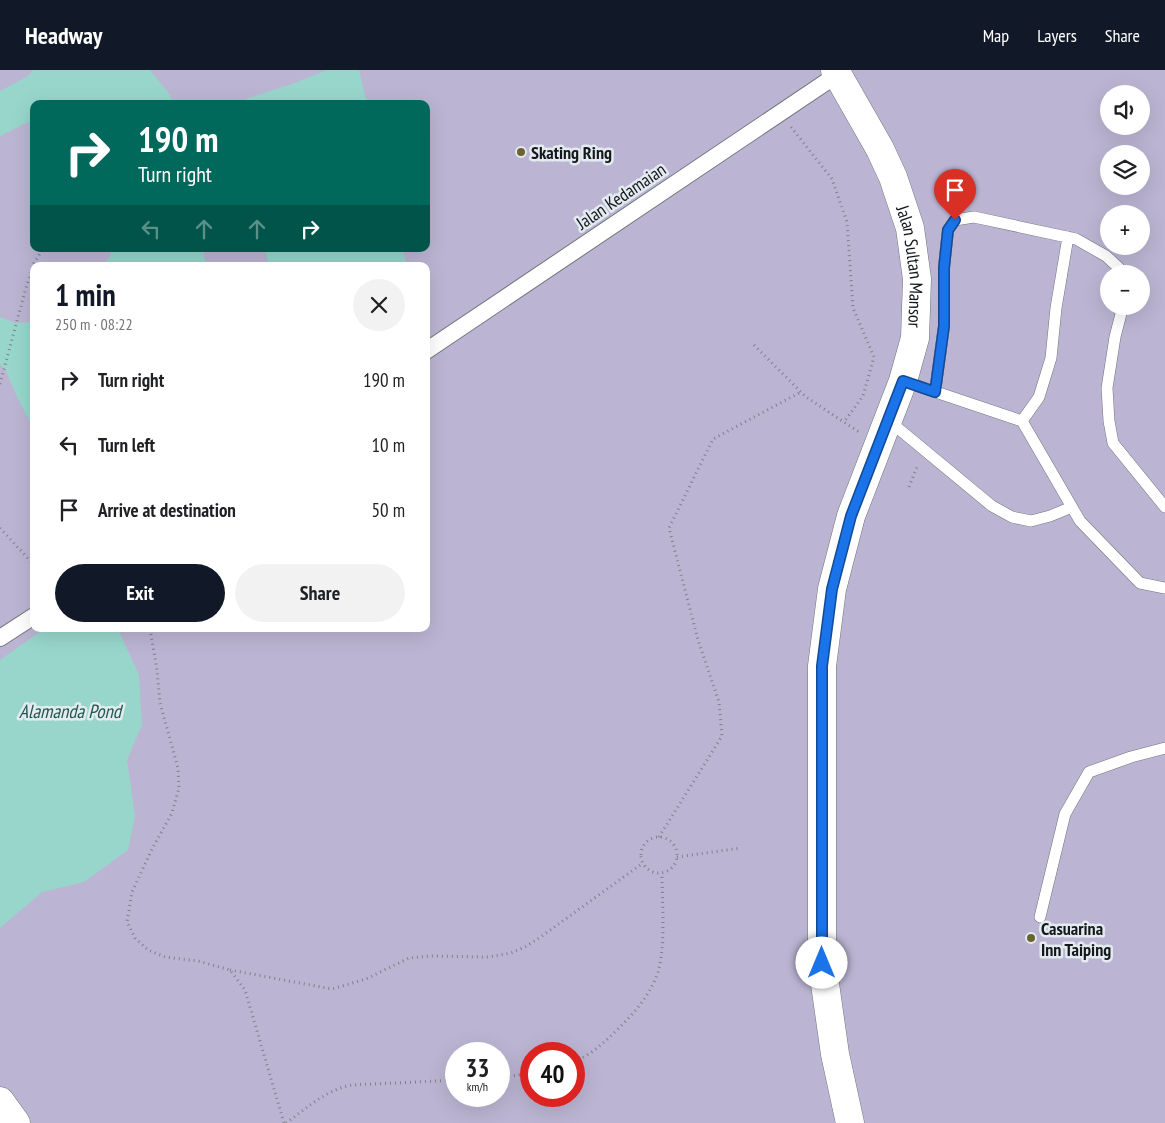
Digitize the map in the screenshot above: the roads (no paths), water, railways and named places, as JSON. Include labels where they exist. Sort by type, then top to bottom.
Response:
[{"type":"street","name":"Jalan Kedamaian","points":[[430,348],[780,113],[837,72]]},
{"type":"street","name":"Jalan Sultan Mansor","points":[[837,72],[880,149],[893,177],[910,228],[917,279],[915,338],[903,381],[851,516],[832,589],[822,666],[822,963],[835,1054],[850,1123]]},
{"type":"street","points":[[0,638],[30,619]]},
{"type":"street","points":[[0,1101],[16,1123]]},
{"type":"lane","points":[[935,392],[944,326],[944,268],[948,230],[955,220],[974,217],[1076,239],[1106,256],[1116,265]]},
{"type":"lane","points":[[1022,421],[1039,397],[1051,358],[1056,308],[1068,237]]},
{"type":"lane","points":[[1120,315],[1114,337],[1107,388],[1109,421],[1113,443],[1165,507]]},
{"type":"lane","points":[[903,381],[1022,421],[1080,521],[1140,583],[1165,588]]},
{"type":"lane","points":[[884,431],[992,506],[1012,517],[1031,521],[1072,507]]},
{"type":"lane","points":[[1040,917],[1065,814],[1089,772],[1131,757],[1165,748]]},
{"type":"water","points":[[33,70],[150,70],[170,95],[172,100],[30,100],[30,121],[0,136],[0,91],[28,76]]},
{"type":"water","points":[[327,70],[359,70],[366,100],[246,100]]},
{"type":"water","points":[[111,252],[204,252],[205,262],[106,262]]},
{"type":"water","points":[[266,252],[403,252],[407,262],[268,262]]},
{"type":"water","points":[[0,317],[15,323],[30,322],[30,421],[6,371],[0,364]]},
{"type":"water","name":"Alamanda Pond","points":[[40,632],[119,632],[139,675],[142,725],[127,760],[135,816],[128,850],[84,882],[42,892],[0,928],[0,660]]},
{"type":"place","name":"Skating Ring","points":[[521,152]]},
{"type":"place","name":"Casuarina Inn Taiping","points":[[1031,938]]}]
